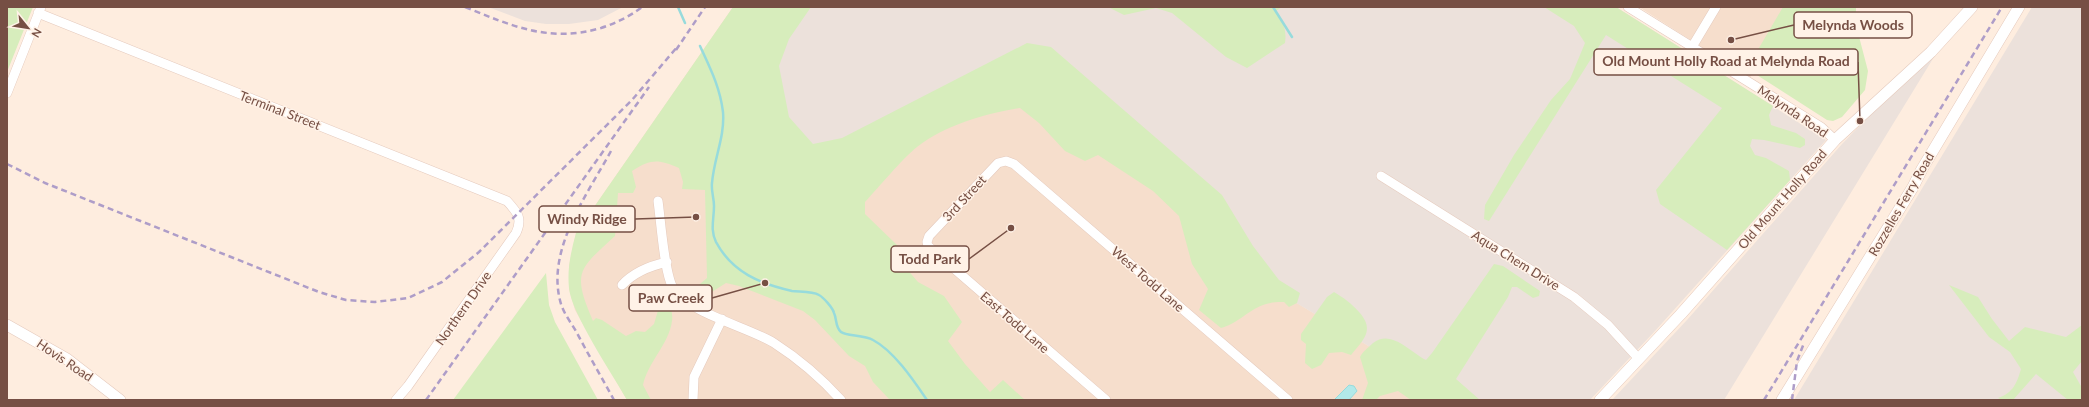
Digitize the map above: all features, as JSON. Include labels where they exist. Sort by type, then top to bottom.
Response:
[{"type":"street","name":"Melynda Road","points":[[1628,7],[1821,127],[1835,140]]},
{"type":"street","points":[[1692,46],[1716,7]]},
{"type":"street","name":"Old Mount Holly Road","points":[[1600,400],[1686,308],[1835,140],[1931,52],[1972,7]]},
{"type":"street","name":"Rozzelles Ferry Road","points":[[1782,400],[1909,194],[1922,169],[2019,7]]},
{"type":"street","points":[[7,93],[39,10]]},
{"type":"street","name":"Terminal Street","points":[[39,10],[492,193],[507,201],[518,213]]},
{"type":"street","name":"3rd Street","points":[[927,242],[929,236],[995,165],[1006,161]]},
{"type":"street","name":"West Todd Lane","points":[[1006,161],[1014,164],[1288,400]]},
{"type":"street","name":"Aqua Chem Drive","points":[[1381,176],[1574,297],[1608,325],[1639,358]]},
{"type":"street","points":[[658,202],[669,277],[679,296],[696,307],[773,343],[796,358],[841,400]]},
{"type":"street","name":"Northern Drive","points":[[396,400],[408,386],[516,233],[520,223],[518,213]]},
{"type":"street","name":"East Todd Lane","points":[[927,242],[929,248],[946,264],[1106,400]]},
{"type":"street","points":[[622,286],[637,272],[654,265],[667,262]]},
{"type":"street","points":[[693,400],[694,377],[722,319]]},
{"type":"street","name":"Hovis Road","points":[[7,325],[67,359],[120,400]]},
{"type":"shaded area","points":[[488,7],[623,7],[598,20],[569,24],[546,24],[525,21]]},
{"type":"shaded area","points":[[733,7],[1033,66],[1214,208],[1205,248],[1417,375],[1442,400],[627,400],[575,310],[569,289],[569,266],[576,233]]},
{"type":"shaded area","points":[[768,7],[1616,7],[1826,140],[1655,331],[1590,400],[1442,400],[1417,375],[1204,248],[1213,208],[1033,66],[794,202]]},
{"type":"shaded area","points":[[1639,7],[1790,7],[1750,78]]},
{"type":"shaded area","points":[[2032,7],[2082,7],[2082,400],[1794,400]]},
{"type":"shaded area","points":[[1934,57],[1724,400],[1612,400],[1687,320],[1842,144],[1879,106]]},
{"type":"green space","points":[[7,7],[33,7],[7,72]]},
{"type":"green space","points":[[733,7],[811,7],[789,39],[779,66],[789,117],[813,144],[842,138],[1027,43],[1051,47],[1222,195],[1253,246],[1279,280],[1300,293],[1297,303],[1289,307],[1284,302],[1264,305],[1230,325],[1221,328],[1199,310],[1208,289],[1192,264],[1179,216],[1153,191],[1098,155],[1085,161],[1065,151],[1039,123],[1020,108],[979,117],[940,132],[928,139],[904,159],[865,202],[865,214],[898,246],[906,268],[918,282],[944,296],[962,322],[948,341],[965,364],[990,392],[1003,380],[1025,400],[890,400],[873,382],[865,366],[849,356],[815,320],[803,311],[739,286],[726,283],[707,295],[697,294],[693,290],[707,278],[705,190],[682,189],[683,182],[679,168],[665,163],[650,162],[632,171],[636,187],[633,193],[618,193],[615,236],[586,265],[582,273],[581,282],[586,305],[593,321],[596,318],[602,320],[626,336],[636,331],[645,332],[654,324],[659,307],[666,303],[671,305],[672,319],[670,329],[663,345],[649,369],[643,385],[651,400],[627,400],[585,328],[571,299],[569,288],[569,267],[576,233]]},
{"type":"green space","points":[[1108,7],[1282,7],[1276,11],[1284,26],[1285,43],[1247,68],[1226,57],[1172,13],[1156,8],[1124,15]]},
{"type":"green space","points":[[1544,7],[1616,7],[1773,106],[1769,115],[1771,125],[1796,133],[1805,139],[1805,145],[1800,148],[1764,140],[1752,139],[1750,146],[1755,155],[1766,158],[1789,171],[1790,180],[1727,250],[1660,204],[1656,190],[1722,108],[1606,35],[1489,221],[1484,219],[1485,205],[1514,155],[1551,100],[1570,79],[1585,43],[1574,26]]},
{"type":"green space","points":[[1783,7],[1856,7],[1856,25],[1868,71],[1865,90],[1842,117],[1833,121],[1827,120],[1749,70],[1749,65]]},
{"type":"green space","points":[[1494,264],[1503,266],[1540,291],[1539,296],[1533,298],[1517,287],[1512,287],[1508,297],[1456,379],[1480,400],[1411,400],[1398,391],[1380,396],[1376,400],[1362,400],[1368,383],[1360,357],[1364,351],[1373,343],[1380,339],[1386,338],[1400,343],[1426,360]]},
{"type":"green space","points":[[546,273],[549,305],[555,322],[598,400],[453,400]]},
{"type":"green space","points":[[1949,285],[1978,297],[1992,319],[2009,341],[2025,327],[2066,337],[2082,325],[2082,361],[2073,372],[2082,388],[2082,400],[2068,400],[2036,374],[2013,400],[2002,400],[1998,398],[2014,387],[2021,369],[2010,352],[1989,337]]},
{"type":"green space","points":[[1334,292],[1353,306],[1364,318],[1367,329],[1366,334],[1351,355],[1342,352],[1329,353],[1321,365],[1312,369],[1305,363],[1306,344],[1301,340],[1301,334],[1327,297]]},
{"type":"water","points":[[1349,385],[1354,386],[1357,391],[1349,400],[1334,400]]},
{"type":"waterway","points":[[678,7],[685,23]]},
{"type":"waterway","points":[[1273,7],[1292,37]]},
{"type":"waterway","points":[[700,46],[717,86],[723,112],[721,139],[713,174],[712,186],[714,206],[713,233],[716,242],[730,261],[748,275],[769,285],[792,291],[813,293],[821,296],[833,311],[838,328],[841,332],[869,338],[881,345],[903,367],[927,400]]},
{"type":"railway","points":[[465,7],[515,26],[548,33],[564,34],[601,28],[632,14],[642,7]]},
{"type":"railway","points":[[676,50],[705,7]]},
{"type":"railway","points":[[1764,400],[2002,7]]},
{"type":"railway","points":[[7,164],[45,183],[319,292],[346,300],[375,302],[408,298],[442,282],[479,252],[632,100],[678,46]]},
{"type":"railway","points":[[426,400],[649,87]]},
{"type":"railway","points":[[611,151],[580,205],[563,244],[559,264],[558,284],[561,304],[564,311],[614,400]]},
{"type":"railway","points":[[1792,400],[1797,361],[1804,343]]},
{"type":"place","name":"Melynda Woods","points":[[1731,40]]},
{"type":"place","name":"Old Mount Holly Road at Melynda Road","points":[[1860,121]]},
{"type":"place","name":"Windy Ridge","points":[[696,217]]},
{"type":"place","name":"Todd Park","points":[[1011,228]]},
{"type":"place","name":"Paw Creek","points":[[765,283]]}]
